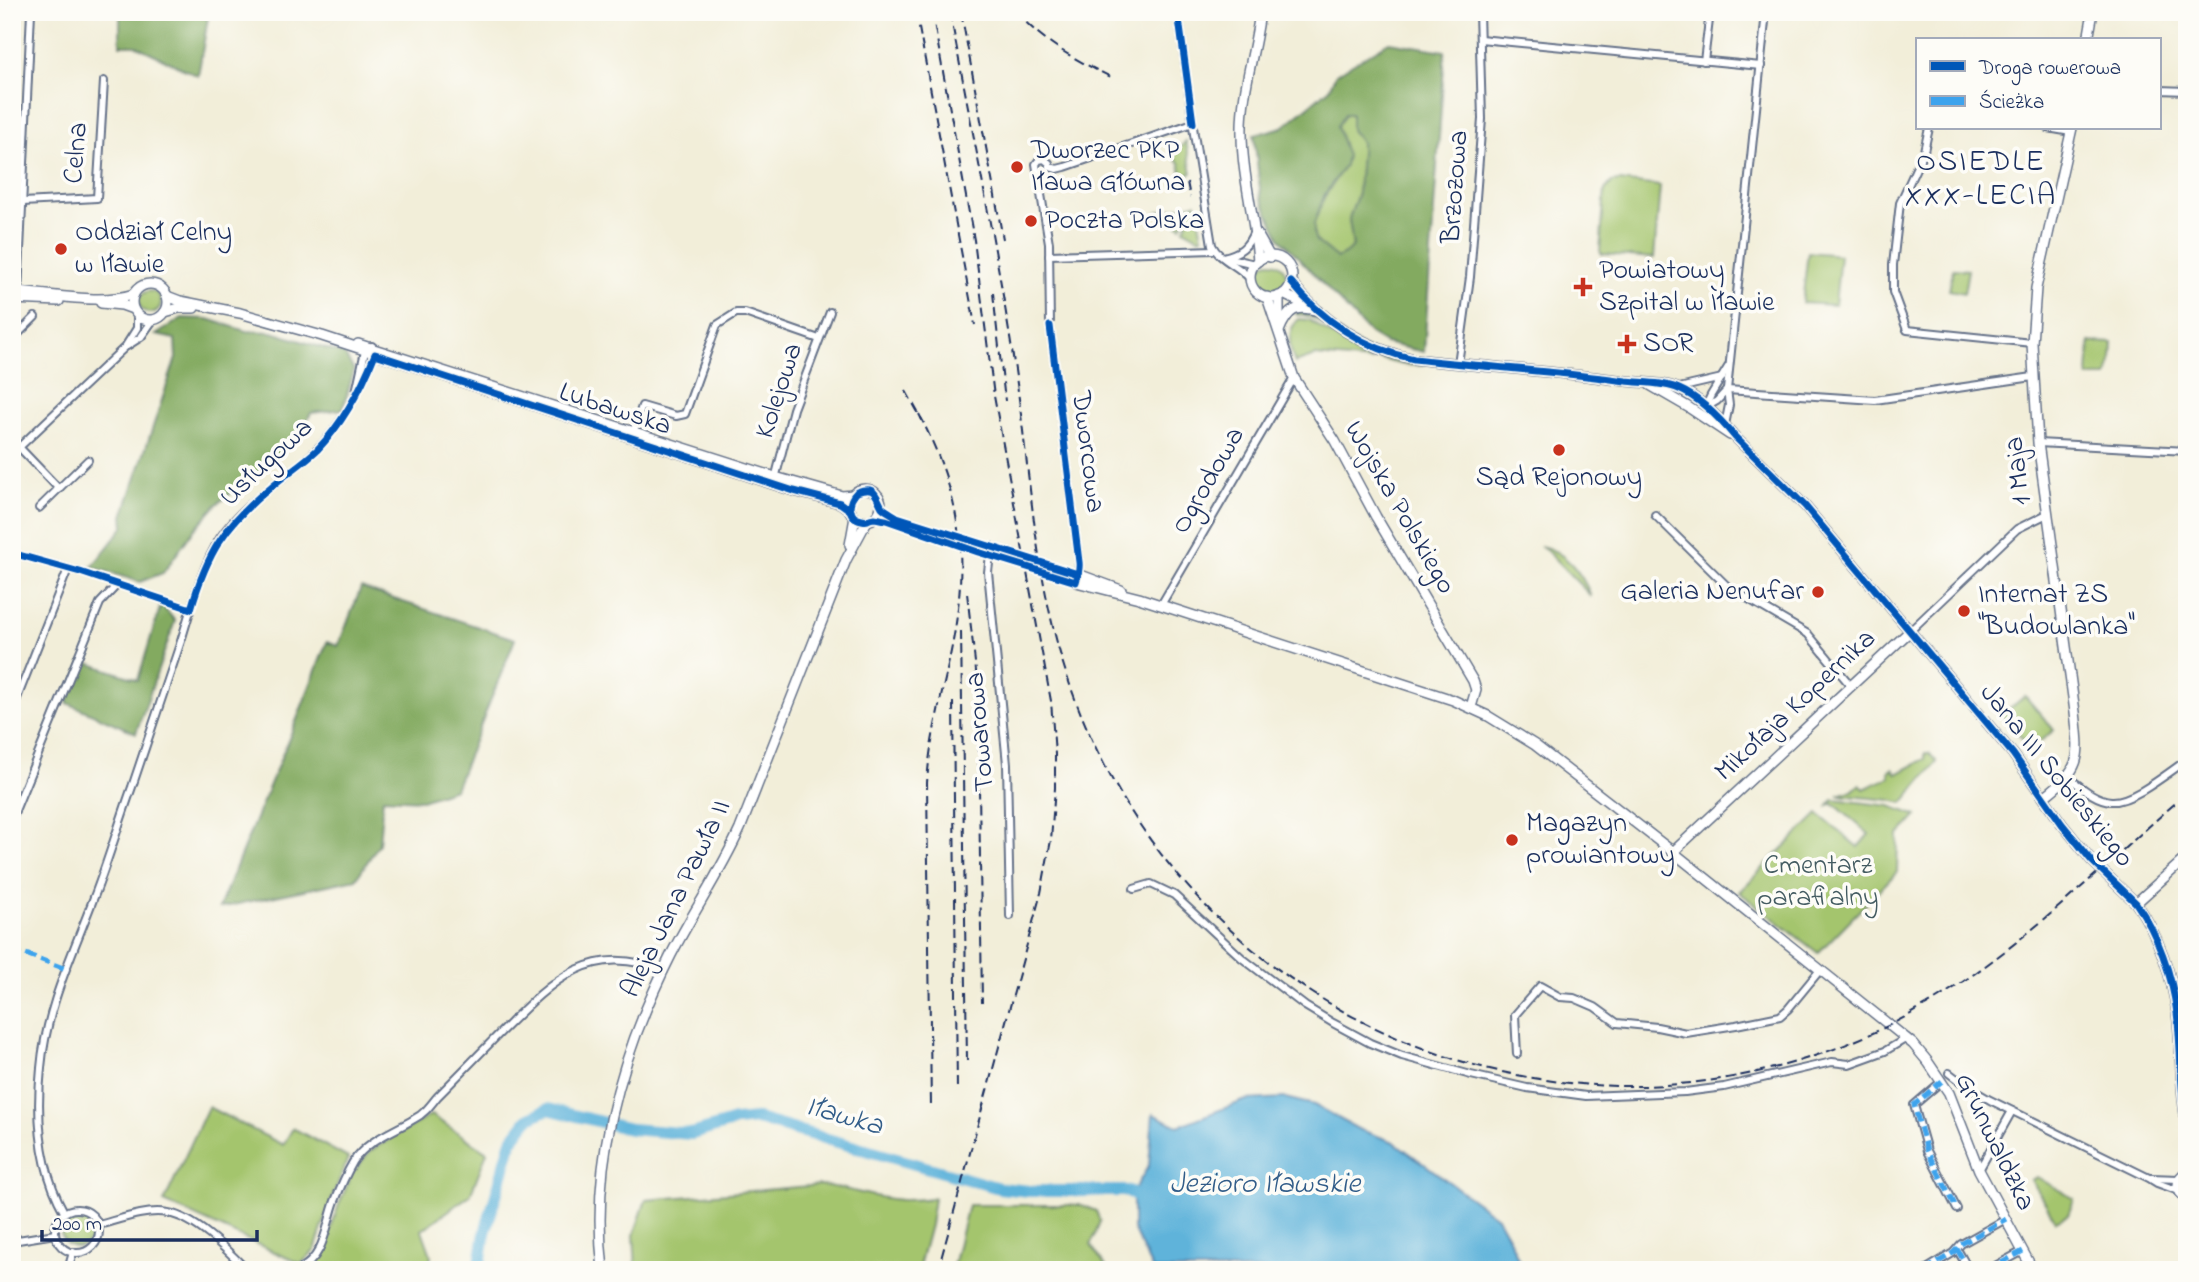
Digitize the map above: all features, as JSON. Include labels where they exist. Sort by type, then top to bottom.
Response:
[{"type":"street","points":[[15,296],[23,202],[31,12]]},
{"type":"street","points":[[1178,12],[1214,250],[1251,279],[1256,291],[1267,298],[1281,295],[1320,312]]},
{"type":"street","points":[[1251,279],[1257,263],[1255,230],[1245,183],[1242,133],[1245,93],[1263,12]]},
{"type":"street","name":"Brzozowa","points":[[1458,364],[1470,277],[1481,132],[1479,12]]},
{"type":"street","points":[[1704,61],[1710,12]]},
{"type":"street","points":[[1725,425],[1766,12]]},
{"type":"street","points":[[2088,38],[2093,12]]},
{"type":"street","points":[[1480,39],[1760,66]]},
{"type":"street","name":"Celna","points":[[23,202],[97,198],[104,81]]},
{"type":"street","points":[[2160,90],[2187,91]]},
{"type":"street","points":[[1050,167],[1065,167],[1193,123]]},
{"type":"street","points":[[1929,130],[1924,151],[1900,203],[1893,265],[1893,292],[1907,330],[2032,343]]},
{"type":"street","name":"1 Maja","points":[[2068,777],[2075,767],[2078,738],[2038,443],[2032,343],[2036,288],[2071,130]]},
{"type":"street","points":[[1041,159],[1048,161],[1050,167],[1046,173],[1038,172],[1036,164],[1041,159]]},
{"type":"street","name":"Dworcowa","points":[[1038,172],[1037,181],[1049,255],[1050,327],[1079,558],[1077,578]]},
{"type":"street","points":[[1255,230],[1270,257]]},
{"type":"street","points":[[1223,257],[1243,250],[1255,230]]},
{"type":"street","points":[[1049,255],[1214,250]]},
{"type":"street","points":[[1223,257],[1257,263],[1270,257],[1282,260],[1290,269],[1292,282],[1320,312],[1359,340],[1388,353],[1414,359],[1592,376],[1678,388],[1722,379]]},
{"type":"street","points":[[1281,295],[1292,282]]},
{"type":"street","points":[[12,454],[125,347],[141,337],[153,320],[165,312],[168,304],[167,296],[160,288],[151,284],[141,287],[134,294],[122,297],[15,296]]},
{"type":"street","points":[[125,347],[137,328],[134,294]]},
{"type":"street","name":"Wojska Polskiego","points":[[1279,331],[1281,295]]},
{"type":"street","points":[[15,296],[122,305],[144,319],[153,320]]},
{"type":"street","name":"Lubawska","points":[[167,296],[277,322],[633,434],[840,503],[853,514]]},
{"type":"street","name":"Wojska Polskiego","points":[[1267,298],[1294,378],[1335,441],[1376,517],[1473,681],[1476,690],[1471,707]]},
{"type":"street","name":"Lubawska","points":[[165,312],[179,308],[210,307]]},
{"type":"street","points":[[1279,331],[1286,317],[1294,310],[1309,308],[1320,312]]},
{"type":"street","name":"Kolejowa","points":[[774,480],[793,409],[830,312]]},
{"type":"street","points":[[633,434],[642,406],[676,416],[685,414],[717,325],[736,313],[745,313],[820,339]]},
{"type":"street","points":[[12,340],[36,317]]},
{"type":"street","name":"Usługowa","points":[[64,1212],[48,1179],[39,1116],[40,1069],[44,1042],[55,999],[94,897],[200,578],[222,536],[251,503],[316,450],[337,425],[368,370],[371,351]]},
{"type":"street","points":[[1703,411],[1731,363]]},
{"type":"street","points":[[1727,390],[1875,400],[2033,377]]},
{"type":"street","name":"Ogrodowa","points":[[1161,605],[1294,378]]},
{"type":"street","points":[[1649,384],[1703,411]]},
{"type":"street","points":[[1678,388],[1703,411]]},
{"type":"street","points":[[1703,411],[1727,390]]},
{"type":"street","name":"Jana III Sobieskiego","points":[[1703,411],[1725,425],[1805,506],[2012,754],[2092,862],[2136,903],[2164,957],[2172,986],[2187,1126]]},
{"type":"street","name":"Jana III Sobieskiego","points":[[1703,411],[1722,431],[1735,437]]},
{"type":"street","points":[[2038,443],[2187,451]]},
{"type":"street","points":[[19,447],[59,489]]},
{"type":"street","points":[[39,508],[88,460]]},
{"type":"street","name":"Lubawska","points":[[774,480],[842,496],[853,495]]},
{"type":"street","points":[[866,489],[874,492],[881,505],[879,513],[867,521],[853,514],[850,502],[853,495],[866,489]]},
{"type":"street","name":"Aleja Jana Pawła II","points":[[846,560],[853,514]]},
{"type":"street","points":[[1655,514],[1728,587],[1808,634],[1851,686]]},
{"type":"street","name":"Mikołaja Kopernika","points":[[1672,852],[2017,529],[2047,514]]},
{"type":"street","name":"Aleja Jana Pawła II","points":[[603,1270],[600,1211],[604,1159],[618,1088],[633,1044],[664,971],[740,829],[846,560],[867,521]]},
{"type":"street","name":"Towarowa","points":[[991,546],[988,578],[1007,764],[1010,916]]},
{"type":"street","points":[[12,553],[191,609]]},
{"type":"street","points":[[12,711],[68,569]]},
{"type":"street","name":"Grunwaldzka","points":[[1077,578],[1471,707],[1535,745],[1907,1038],[1942,1081],[1979,1170],[2033,1270]]},
{"type":"street","points":[[12,818],[100,603],[117,585]]},
{"type":"street","points":[[2044,797],[2068,777],[2099,798],[2118,801],[2134,795],[2187,760]]},
{"type":"street","points":[[2136,903],[2187,857]]},
{"type":"street","points":[[1134,889],[1151,884],[1174,895],[1242,958],[1305,1006],[1370,1043],[1402,1056],[1527,1088],[1586,1096],[1685,1092],[1832,1062],[1849,1064],[1885,1051],[1907,1038]]},
{"type":"street","points":[[298,1270],[312,1259],[322,1245],[335,1200],[353,1162],[360,1154],[382,1136],[426,1111],[543,990],[567,973],[594,964],[639,962],[664,971]]},
{"type":"street","points":[[1517,1054],[1515,1015],[1540,986],[1560,997],[1574,998],[1595,1007],[1617,1023],[1686,1033],[1780,1016],[1821,970]]},
{"type":"street","points":[[1949,1073],[1966,1087],[2012,1111],[2183,1194]]},
{"type":"street","points":[[1942,1081],[1914,1105],[1927,1151],[1957,1209]]},
{"type":"street","points":[[1979,1170],[2012,1111]]},
{"type":"street","points":[[2149,1178],[2179,1179],[2187,1172]]},
{"type":"street","points":[[2179,1179],[2183,1194]]},
{"type":"street","points":[[73,1208],[93,1214],[99,1225],[100,1234],[95,1244],[87,1251],[65,1250],[58,1243],[55,1234],[56,1222],[64,1212],[73,1208]]},
{"type":"street","points":[[99,1225],[155,1212],[180,1216],[226,1249],[247,1270]]},
{"type":"street","points":[[1925,1270],[1961,1244],[2006,1219]]},
{"type":"street","points":[[12,1241],[55,1234]]},
{"type":"street","points":[[1957,1249],[1969,1270]]},
{"type":"street","points":[[1988,1270],[2023,1251]]},
{"type":"street","points":[[68,1270],[72,1252]]},
{"type":"green space","points":[[120,12],[209,12],[198,76],[135,45],[120,45]]},
{"type":"green space","points":[[1389,42],[1445,51],[1424,352],[1385,343],[1370,334],[1280,238],[1261,198],[1254,135],[1283,127],[1329,89],[1336,74]],"holes":[[[1345,114],[1351,114],[1351,130],[1361,142],[1358,193],[1349,219],[1353,247],[1337,258],[1316,241],[1314,224],[1325,194],[1345,165],[1347,156],[1337,126]]]},
{"type":"green space","points":[[1346,114],[1351,114],[1351,130],[1361,142],[1361,153],[1358,193],[1349,219],[1353,247],[1337,258],[1318,243],[1313,232],[1322,201],[1345,165],[1337,126]]},
{"type":"green space","points":[[1186,141],[1192,173],[1182,175],[1180,163],[1173,156]]},
{"type":"green space","points":[[1612,182],[1660,186],[1654,258],[1602,254],[1600,251],[1605,190]]},
{"type":"green space","points":[[1196,203],[1202,237],[1200,238],[1184,229],[1188,217],[1187,205]]},
{"type":"green space","points":[[1183,206],[1185,218],[1181,226],[1158,212]]},
{"type":"green space","points":[[1808,252],[1840,255],[1835,305],[1802,303]]},
{"type":"green space","points":[[1271,262],[1282,266],[1286,277],[1282,288],[1271,292],[1260,288],[1256,277],[1260,266]]},
{"type":"green space","points":[[1953,269],[1968,270],[1964,293],[1949,290]]},
{"type":"green space","points":[[150,291],[160,298],[161,302],[154,312],[150,313],[140,306],[139,302],[146,292]]},
{"type":"green space","points":[[1299,311],[1321,319],[1352,341],[1378,354],[1425,365],[1400,364],[1376,356],[1353,345],[1321,322],[1297,315]]},
{"type":"green space","points":[[182,318],[208,319],[246,331],[272,332],[344,354],[354,370],[343,409],[311,413],[302,431],[286,450],[217,504],[193,531],[163,573],[140,582],[92,567],[124,526],[123,516],[176,358],[175,339],[156,335]]},
{"type":"green space","points":[[1299,319],[1309,320],[1372,361],[1315,356],[1295,363],[1290,334]]},
{"type":"green space","points":[[2090,342],[2113,343],[2107,377],[2088,377]]},
{"type":"green space","points":[[1540,546],[1557,552],[1572,564],[1591,596],[1547,551]]},
{"type":"green space","points":[[361,588],[515,639],[455,789],[422,800],[383,798],[379,844],[356,879],[219,908],[327,642],[338,646]]},
{"type":"green space","points":[[161,604],[175,621],[136,733],[67,703],[83,661],[138,680]]},
{"type":"green space","points":[[2025,696],[2054,730],[2031,749],[2002,715]]},
{"type":"green space","points":[[1925,753],[1929,753],[1937,762],[1903,803],[1838,795],[1852,791],[1860,784],[1864,789],[1890,777],[1889,772],[1893,769],[1897,774],[1925,759]]},
{"type":"green space","name":"Cmentarz parafialny","points":[[1833,799],[1890,806],[1917,816],[1898,836],[1897,872],[1818,953],[1739,892],[1818,814],[1858,847],[1869,834],[1833,803],[1829,805]]},
{"type":"green space","points":[[208,1107],[283,1145],[293,1128],[348,1158],[315,1250],[301,1264],[164,1202]]},
{"type":"green space","points":[[431,1115],[487,1152],[470,1195],[422,1230],[431,1255],[429,1270],[311,1270],[322,1256],[352,1174],[370,1151]]},
{"type":"green space","points":[[2037,1177],[2074,1199],[2068,1215],[2056,1221],[2031,1180]]},
{"type":"green space","points":[[821,1185],[895,1199],[934,1198],[918,1270],[636,1270],[634,1235],[646,1200]]},
{"type":"green space","points":[[968,1205],[1081,1205],[1096,1211],[1100,1221],[1091,1245],[1108,1270],[952,1270]]},
{"type":"green space","points":[[77,1215],[88,1220],[93,1231],[88,1242],[77,1247],[66,1242],[61,1231],[66,1220]]},
{"type":"water","name":"Jezioro Iławskie","points":[[1285,1098],[1314,1105],[1358,1129],[1394,1142],[1497,1217],[1523,1270],[1153,1270],[1133,1229],[1133,1192],[1149,1165],[1153,1114],[1178,1126],[1246,1100]]},
{"type":"waterway","name":"Iławka","points":[[479,1270],[485,1233],[512,1140],[528,1119],[548,1109],[630,1129],[692,1134],[735,1121],[757,1119],[999,1188],[1030,1191],[1126,1191],[1147,1200]]},
{"type":"railway","points":[[916,12],[975,325]]},
{"type":"railway","points":[[932,12],[974,240],[994,396],[1051,701],[1055,754],[1051,840],[1041,893],[938,1270]]},
{"type":"railway","points":[[950,12],[1008,325],[1042,576],[1061,657],[1074,696],[1130,809],[1205,905],[1297,982],[1401,1040],[1515,1075],[1634,1086],[1755,1072],[1875,1032],[1960,983],[2039,924],[2187,793]]},
{"type":"railway","points":[[961,12],[1003,239]]},
{"type":"railway","points":[[1016,12],[1060,49],[1111,77]]},
{"type":"railway","points":[[1187,182],[1190,197]]},
{"type":"railway","points":[[993,293],[1005,401]]},
{"type":"railway","points":[[906,391],[924,423]]},
{"type":"railway","points":[[919,414],[944,471],[952,498],[960,552],[958,609],[934,730],[927,783],[931,1108]]},
{"type":"railway","points":[[967,593],[978,715],[982,1003]]},
{"type":"railway","points":[[961,631],[967,1061]]},
{"type":"railway","points":[[953,702],[957,1090]]},
{"type":"marked path","points":[[12,949],[66,969]]},
{"type":"marked path","points":[[1942,1081],[1914,1105],[1927,1151],[1957,1209]]},
{"type":"marked path","points":[[1925,1270],[1953,1253],[1961,1244],[2006,1219]]},
{"type":"marked path","points":[[1957,1249],[1969,1270]]},
{"type":"marked path","points":[[1988,1270],[2023,1251]]},
{"type":"cycle path","points":[[1178,12],[1193,123]]},
{"type":"cycle path","points":[[1291,282],[1331,321],[1362,341],[1396,354],[1414,359],[1666,385],[1687,393],[1710,410],[1805,506],[2013,754],[2062,824],[2092,861],[2136,903],[2144,915],[2163,955],[2172,984],[2179,1027],[2187,1126]]},
{"type":"cycle path","points":[[1050,326],[1079,562],[1079,570],[1078,574],[1076,582],[886,520],[862,520],[853,516],[850,508],[857,492],[868,490],[876,495],[882,507],[897,517],[1078,574]]},
{"type":"cycle path","points":[[12,553],[80,572],[191,609],[211,556],[230,527],[255,501],[312,455],[326,440],[350,405],[375,354],[794,491],[840,503],[851,511]]},
{"type":"place","name":"Dworzec PKP Iława Główna","points":[[1017,167]]},
{"type":"place","name":"Poczta Polska","points":[[1031,221]]},
{"type":"place","name":"Oddział Celny w Iławie","points":[[61,249]]},
{"type":"place","name":"Powiatowy Szpital w Iławie","points":[[1583,287]]},
{"type":"place","name":"SOR","points":[[1627,344]]},
{"type":"place","name":"Sąd Rejonowy","points":[[1559,450]]},
{"type":"place","name":"Galeria Nenufar","points":[[1818,592]]},
{"type":"place","name":"Internat ZS \"Budowlanka\"","points":[[1964,611]]},
{"type":"place","name":"Magazyn prowiantowy","points":[[1512,840]]},
{"type":"district","name":"OSIEDLE XXX-LECIA","points":[[1981,180]]}]
